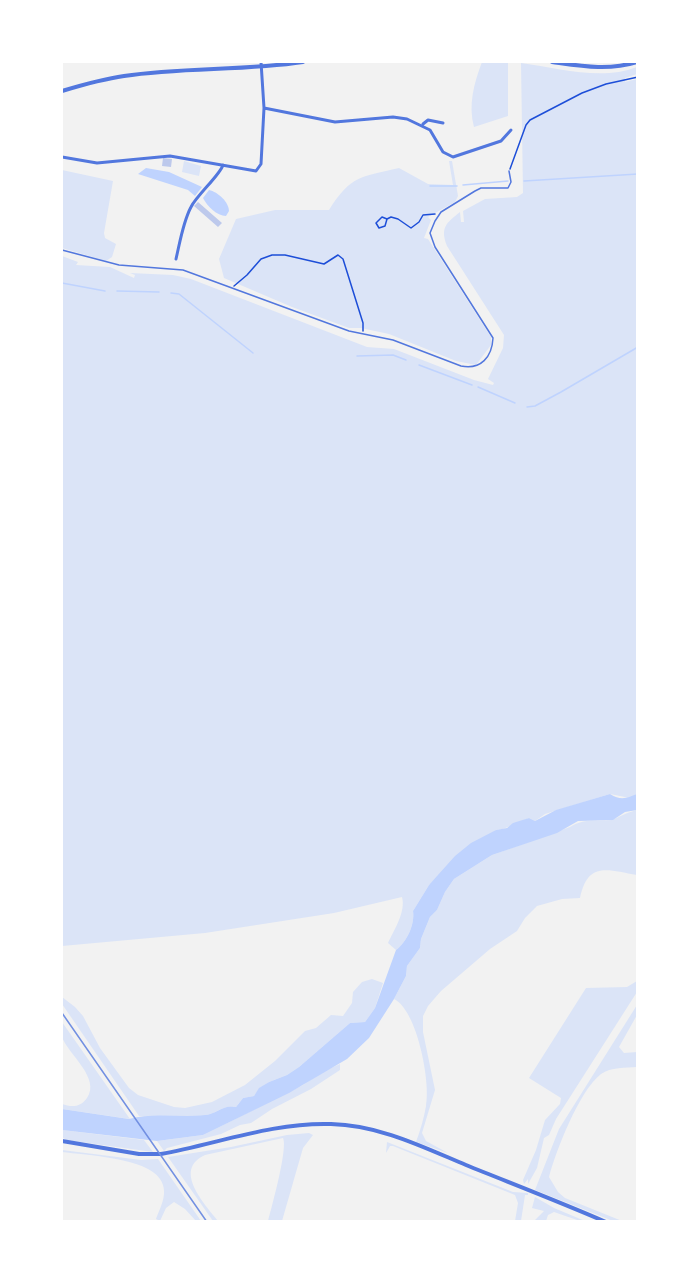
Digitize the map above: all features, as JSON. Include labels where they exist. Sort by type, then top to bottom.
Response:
[{"type":"street","points":[[62,157],[97,163],[170,156],[251,172],[259,169],[264,108],[261,62]]},
{"type":"street","points":[[62,91],[124,76],[194,70],[261,68],[303,62]]},
{"type":"street","points":[[552,62],[602,68],[636,62]]},
{"type":"street","points":[[264,108],[335,122],[399,117],[422,125],[432,133],[443,152],[453,157],[497,142],[511,130]]},
{"type":"street","points":[[422,125],[428,120],[443,123]]},
{"type":"street","points":[[176,259],[190,210],[206,186],[221,171],[223,165]]},
{"type":"street","points":[[62,1142],[150,1155],[307,1124],[350,1125],[396,1137],[606,1221]]},
{"type":"lane","points":[[62,250],[113,264],[175,268],[233,287],[349,331],[393,340],[461,366],[476,366],[486,358],[493,344],[492,335],[430,238],[431,230],[439,215],[477,189],[508,188],[511,182],[509,171]]},
{"type":"lane","points":[[175,268],[176,259]]},
{"type":"path","points":[[509,171],[530,120],[590,90],[613,81],[638,77]]},
{"type":"path","points":[[387,219],[391,216],[411,228],[419,222],[423,215],[439,215]]},
{"type":"path","points":[[233,287],[261,259],[272,255],[285,255],[324,264],[338,255],[343,259],[363,323],[363,334]]},
{"type":"shaded area","points":[[482,62],[508,62],[508,116],[474,127],[473,94]]},
{"type":"shaded area","points":[[521,63],[594,73],[609,73],[637,67],[637,74],[625,78],[625,82],[637,79],[637,794],[630,798],[610,794],[545,814],[535,821],[529,818],[496,830],[429,885],[413,911],[413,921],[407,938],[396,950],[388,943],[401,915],[402,897],[334,913],[205,933],[62,946],[62,256],[78,262],[76,265],[110,267],[134,278],[135,275],[130,273],[173,275],[191,279],[367,347],[394,349],[493,385],[494,383],[488,379],[503,348],[504,335],[447,246],[444,230],[460,212],[461,222],[464,222],[463,211],[485,199],[517,197],[523,193]]},
{"type":"shaded area","points":[[184,161],[201,166],[199,176],[182,172]]},
{"type":"shaded area","points":[[449,161],[452,161],[458,196],[455,202],[428,217],[431,220],[424,238],[428,239],[491,337],[491,345],[476,365],[456,361],[389,334],[349,328],[224,278],[219,259],[236,219],[275,210],[329,210],[344,190],[358,179],[399,168],[428,184],[453,185]]},
{"type":"shaded area","points":[[62,170],[113,181],[104,233],[105,238],[116,244],[112,257],[106,261],[62,248]]},
{"type":"shaded area","points":[[637,810],[637,875],[608,870],[600,871],[588,878],[580,898],[562,899],[537,906],[525,918],[517,931],[490,949],[441,991],[428,1006],[423,1016],[423,1032],[435,1090],[422,1133],[426,1141],[448,1153],[416,1142],[426,1106],[424,1064],[416,1031],[402,1006],[394,999],[406,976],[407,966],[420,948],[421,939],[430,917],[437,910],[445,892],[454,879],[492,855],[580,822],[611,820]]},
{"type":"shaded area","points":[[372,979],[383,983],[375,1008],[365,1022],[350,1023],[299,1067],[269,1082],[254,1096],[243,1098],[236,1107],[231,1106],[197,1116],[139,1116],[62,1004],[62,997],[83,1016],[100,1048],[129,1088],[138,1095],[174,1107],[185,1108],[212,1102],[245,1085],[275,1061],[305,1031],[316,1028],[331,1015],[343,1016],[352,1003],[353,992],[362,982]]},
{"type":"shaded area","points":[[637,981],[637,992],[556,1119],[549,1135],[544,1138],[537,1168],[528,1184],[528,1179],[524,1184],[523,1180],[536,1150],[545,1120],[560,1104],[561,1098],[529,1078],[586,988],[627,987]]},
{"type":"shaded area","points":[[637,1005],[637,1015],[619,1047],[624,1053],[637,1052],[637,1067],[609,1070],[593,1082],[569,1122],[549,1177],[558,1192],[565,1198],[622,1221],[613,1221],[535,1190],[559,1129]]},
{"type":"shaded area","points":[[62,1022],[130,1119],[62,1109],[62,1104],[72,1106],[81,1104],[87,1098],[90,1082],[82,1066],[65,1044],[61,1032]]},
{"type":"shaded area","points":[[340,1064],[340,1070],[251,1123],[240,1125],[221,1134],[167,1148],[164,1151],[157,1141],[203,1135]]},
{"type":"shaded area","points":[[62,1130],[144,1140],[153,1152],[66,1140],[62,1137]]},
{"type":"shaded area","points":[[309,1133],[313,1135],[303,1148],[282,1221],[268,1221],[282,1165],[283,1138],[205,1155],[196,1161],[191,1169],[194,1187],[218,1221],[213,1221],[168,1157],[287,1135]]},
{"type":"shaded area","points":[[387,1142],[513,1192],[528,1193],[525,1195],[521,1221],[515,1221],[518,1203],[515,1195],[393,1146],[390,1146],[386,1153]]},
{"type":"shaded area","points":[[62,1150],[141,1160],[158,1159],[201,1221],[196,1221],[185,1209],[174,1202],[166,1208],[160,1221],[156,1219],[163,1199],[163,1184],[153,1172],[142,1166],[100,1156],[62,1152]]},
{"type":"shaded area","points":[[535,1197],[585,1221],[554,1212],[548,1215],[546,1221],[534,1221],[544,1211],[532,1208]]},
{"type":"water","points":[[146,168],[169,172],[202,187],[195,196],[188,190],[138,174]]},
{"type":"water","points":[[209,190],[225,201],[229,208],[226,216],[216,212],[203,198]]},
{"type":"water","points":[[610,794],[627,798],[637,794],[637,810],[625,812],[613,820],[578,821],[557,833],[492,855],[454,879],[437,910],[430,917],[421,939],[420,948],[407,966],[406,976],[394,999],[369,1038],[347,1059],[289,1093],[203,1135],[157,1141],[62,1130],[62,1109],[129,1119],[147,1116],[196,1116],[231,1106],[236,1107],[243,1098],[254,1096],[259,1088],[299,1067],[350,1023],[365,1022],[375,1008],[396,950],[404,942],[409,932],[413,921],[413,911],[429,885],[455,856],[471,843],[496,830],[507,828],[513,823],[529,818],[535,821],[556,810]]},
{"type":"building","points":[[163,158],[172,159],[171,167],[162,166]]},
{"type":"building","points":[[198,202],[222,223],[218,227],[194,206]]},
{"type":"waterway","points":[[524,181],[638,174]]},
{"type":"waterway","points":[[463,185],[508,181]]},
{"type":"waterway","points":[[430,186],[457,186]]},
{"type":"waterway","points":[[62,283],[105,291]]},
{"type":"waterway","points":[[117,291],[159,292]]},
{"type":"waterway","points":[[171,293],[179,294],[253,353]]},
{"type":"waterway","points":[[527,407],[535,406],[561,392],[638,347]]},
{"type":"waterway","points":[[357,356],[393,355],[406,360]]},
{"type":"waterway","points":[[419,365],[472,385]]},
{"type":"waterway","points":[[478,387],[515,403]]},
{"type":"railway","points":[[62,1013],[207,1222]]}]
